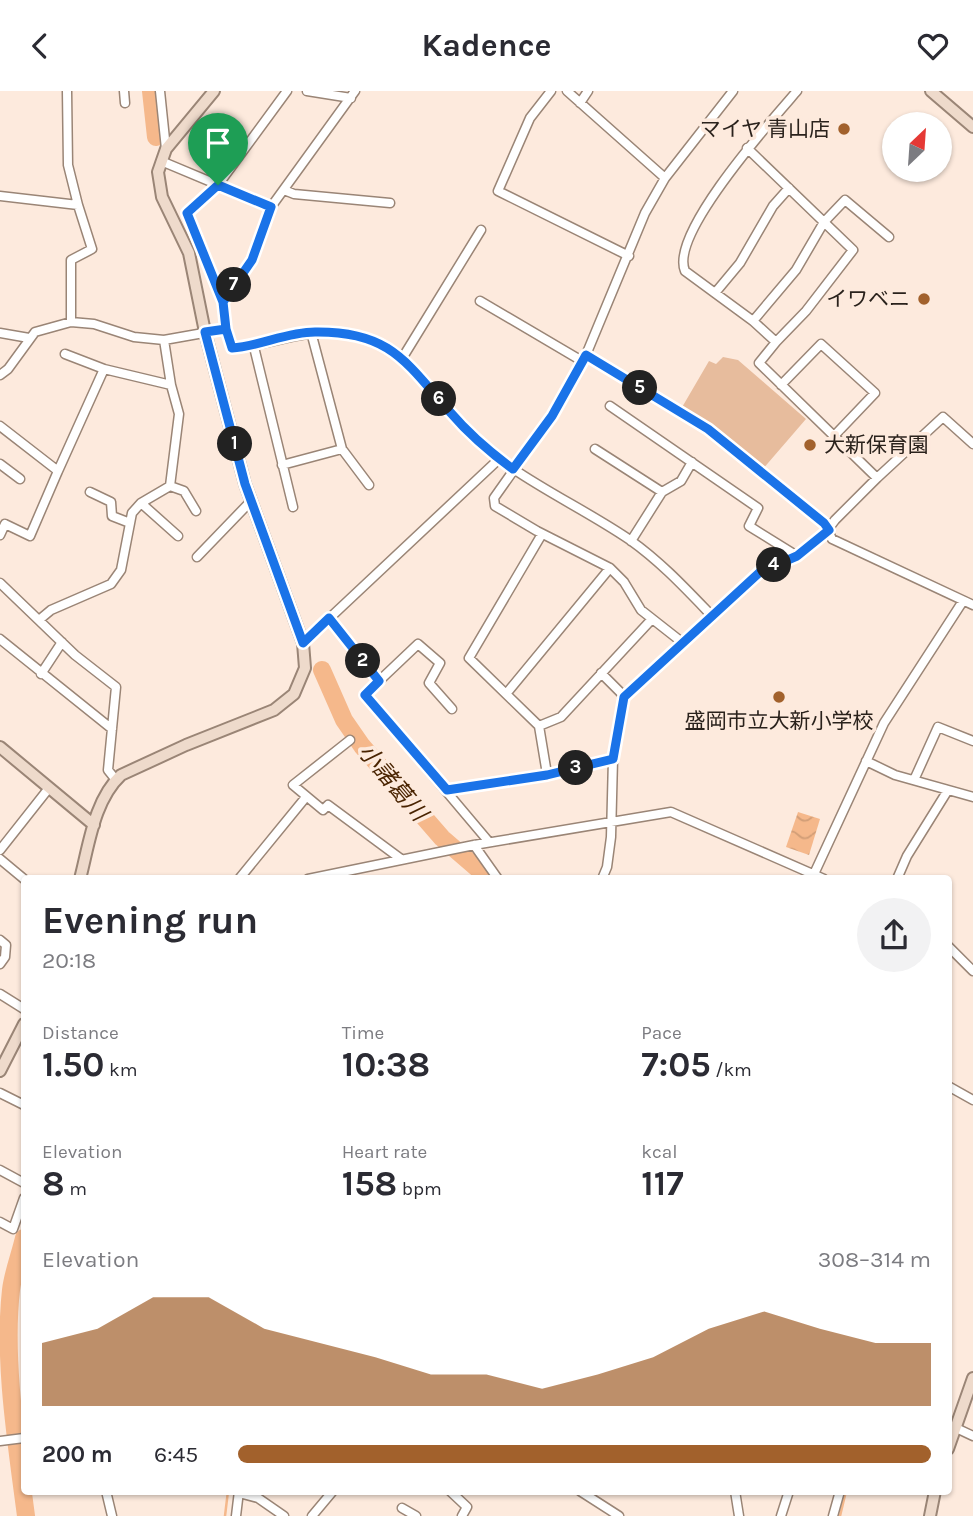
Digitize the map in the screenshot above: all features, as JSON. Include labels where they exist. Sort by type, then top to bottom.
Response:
[{"type":"street","points":[[67,91],[68,165],[92,249],[71,260],[71,322]]},
{"type":"street","points":[[124,91],[125,103]]},
{"type":"street","points":[[160,91],[166,149]]},
{"type":"street","points":[[81,875],[94,825],[105,797],[116,780],[186,745],[274,710],[295,694],[305,668],[303,643],[251,501],[205,332],[189,253],[162,197],[158,172],[166,149],[214,91]]},
{"type":"street","points":[[287,91],[218,185],[187,213],[223,302],[226,329],[232,348],[254,347],[311,332],[331,332],[377,342],[403,357],[453,415],[499,459],[631,541],[673,575],[712,616]]},
{"type":"street","points":[[307,91],[353,94]]},
{"type":"street","points":[[551,91],[530,118],[499,191],[629,255]]},
{"type":"street","points":[[567,91],[665,178]]},
{"type":"street","points":[[580,103],[588,91]]},
{"type":"street","points":[[683,643],[641,610],[624,582],[610,568],[542,534],[495,506],[494,498],[552,416],[584,358],[645,213],[665,178],[733,91]]},
{"type":"street","points":[[776,342],[753,321],[685,271],[682,264],[689,240],[711,198],[747,148],[797,91]]},
{"type":"street","points":[[931,91],[973,127]]},
{"type":"street","points":[[223,302],[252,260],[271,207],[353,94]]},
{"type":"street","points":[[747,148],[853,250],[806,311],[759,363],[877,478]]},
{"type":"street","points":[[161,161],[271,207]]},
{"type":"street","points":[[715,293],[740,263],[773,206],[789,188]]},
{"type":"street","points":[[284,190],[294,194],[390,203]]},
{"type":"street","points":[[0,196],[78,205]]},
{"type":"street","points":[[753,321],[796,270],[824,222],[845,200],[888,237]]},
{"type":"street","points":[[403,357],[481,230]]},
{"type":"street","points":[[480,301],[708,429],[824,523],[832,538],[973,605]]},
{"type":"street","points":[[0,375],[8,369],[36,332],[71,322],[94,324],[134,337],[164,340],[226,329]]},
{"type":"street","points":[[311,332],[342,449],[369,485]]},
{"type":"street","points":[[0,333],[29,338]]},
{"type":"street","points":[[164,340],[171,385],[180,414],[170,486]]},
{"type":"street","points":[[781,385],[821,344],[875,393],[834,436]]},
{"type":"street","points":[[254,347],[293,507]]},
{"type":"street","points":[[65,354],[104,369],[171,385]]},
{"type":"street","points":[[0,535],[5,524],[30,536],[104,369]]},
{"type":"street","points":[[610,406],[758,507],[749,526],[797,556]]},
{"type":"street","points":[[604,875],[611,837],[613,759],[624,697],[760,572],[797,556],[829,530],[835,520],[877,478],[943,417],[973,444]]},
{"type":"street","points":[[0,426],[58,471]]},
{"type":"street","points":[[282,465],[342,449]]},
{"type":"street","points":[[595,449],[663,492]]},
{"type":"street","points":[[303,643],[499,459]]},
{"type":"street","points":[[631,541],[663,492],[681,481],[692,462]]},
{"type":"street","points":[[0,464],[20,479]]},
{"type":"street","points":[[39,620],[51,610],[111,584],[121,570],[132,513],[141,503],[170,486]]},
{"type":"street","points":[[170,486],[184,491],[196,511]]},
{"type":"street","points":[[90,492],[111,502],[113,516],[131,523]]},
{"type":"street","points":[[197,557],[251,501]]},
{"type":"street","points":[[141,503],[178,536]]},
{"type":"street","points":[[542,534],[469,658],[539,726],[547,775]]},
{"type":"street","points":[[506,694],[610,568]]},
{"type":"street","points":[[0,583],[62,642],[116,687],[108,770],[116,780]]},
{"type":"street","points":[[338,875],[401,859],[489,842],[671,812],[814,874],[884,723],[963,601]]},
{"type":"street","points":[[329,618],[379,681]]},
{"type":"street","points":[[539,726],[561,717],[652,619]]},
{"type":"street","points":[[0,639],[112,729]]},
{"type":"street","points":[[41,674],[62,642]]},
{"type":"street","points":[[452,709],[429,683],[440,663],[418,644],[365,695],[489,842]]},
{"type":"street","points":[[601,673],[624,697]]},
{"type":"street","points":[[914,780],[938,727],[973,741]]},
{"type":"street","points":[[350,740],[293,785],[323,810],[328,805],[401,859]]},
{"type":"street","points":[[0,747],[94,825]]},
{"type":"street","points":[[447,790],[547,775],[613,759]]},
{"type":"street","points":[[866,761],[895,775],[973,797]]},
{"type":"street","points":[[0,850],[49,788]]},
{"type":"street","points":[[899,875],[907,856],[947,790]]},
{"type":"street","points":[[242,875],[306,797]]},
{"type":"street","points":[[474,845],[495,875]]},
{"type":"street","points":[[0,859],[21,876]]},
{"type":"street","points":[[0,940],[6,945],[5,957],[0,964]]},
{"type":"street","points":[[952,950],[973,971]]},
{"type":"street","points":[[0,994],[21,1007]]},
{"type":"street","points":[[0,1071],[21,1030]]},
{"type":"street","points":[[952,1088],[973,1100]]},
{"type":"street","points":[[0,1093],[21,1104]]},
{"type":"street","points":[[0,1170],[21,1181]]},
{"type":"street","points":[[0,1222],[13,1229],[21,1206]]},
{"type":"street","points":[[952,1438],[973,1378]]},
{"type":"street","points":[[956,1428],[973,1436]]},
{"type":"street","points":[[3,1441],[21,1438]]},
{"type":"street","points":[[108,1495],[111,1516]]},
{"type":"street","points":[[236,1516],[239,1495]]},
{"type":"street","points":[[248,1495],[258,1498],[284,1516]]},
{"type":"street","points":[[312,1516],[330,1495]]},
{"type":"street","points":[[454,1495],[467,1507],[462,1516]]},
{"type":"street","points":[[586,1495],[619,1516]]},
{"type":"street","points":[[736,1495],[739,1516]]},
{"type":"street","points":[[781,1516],[788,1495]]},
{"type":"street","points":[[833,1516],[839,1495]]},
{"type":"street","points":[[930,1516],[934,1495]]},
{"type":"street","points":[[402,1508],[416,1516]]},
{"type":"shaded area","points":[[723,357],[738,360],[806,419],[762,470],[681,409],[709,361],[716,364]]},
{"type":"water","points":[[798,812],[820,819],[809,855],[786,847]]},
{"type":"waterway","name":"小諸葛川","points":[[151,91],[156,137]]},
{"type":"waterway","name":"小諸葛川","points":[[322,670],[344,720],[362,746],[442,838],[483,875]]},
{"type":"waterway","name":"小諸葛川","points":[[21,1249],[11,1290],[9,1317],[12,1403],[21,1476]]},
{"type":"waterway","name":"小諸葛川","points":[[23,1495],[26,1516]]},
{"type":"waterway","points":[[225,1516],[228,1495]]},
{"type":"waterway","points":[[840,1516],[845,1495]]},
{"type":"place","name":"マイヤ 青山店","points":[[844,129]]},
{"type":"place","name":"イワベニ","points":[[924,299]]},
{"type":"place","name":"大新保育園","points":[[810,445]]},
{"type":"place","name":"盛岡市立大新小学校","points":[[779,697]]},
{"type":"route","points":[[218,185],[187,213],[223,302],[226,329],[205,332],[245,484],[303,643],[329,618],[379,681],[365,695],[447,790],[547,775],[613,759],[624,697],[760,572],[797,556],[829,530],[824,523],[708,429],[586,355],[552,416],[513,469],[453,415],[403,357],[377,342],[331,332],[311,332],[254,347],[232,348],[226,329],[223,302],[252,260],[271,207],[218,185]]}]
